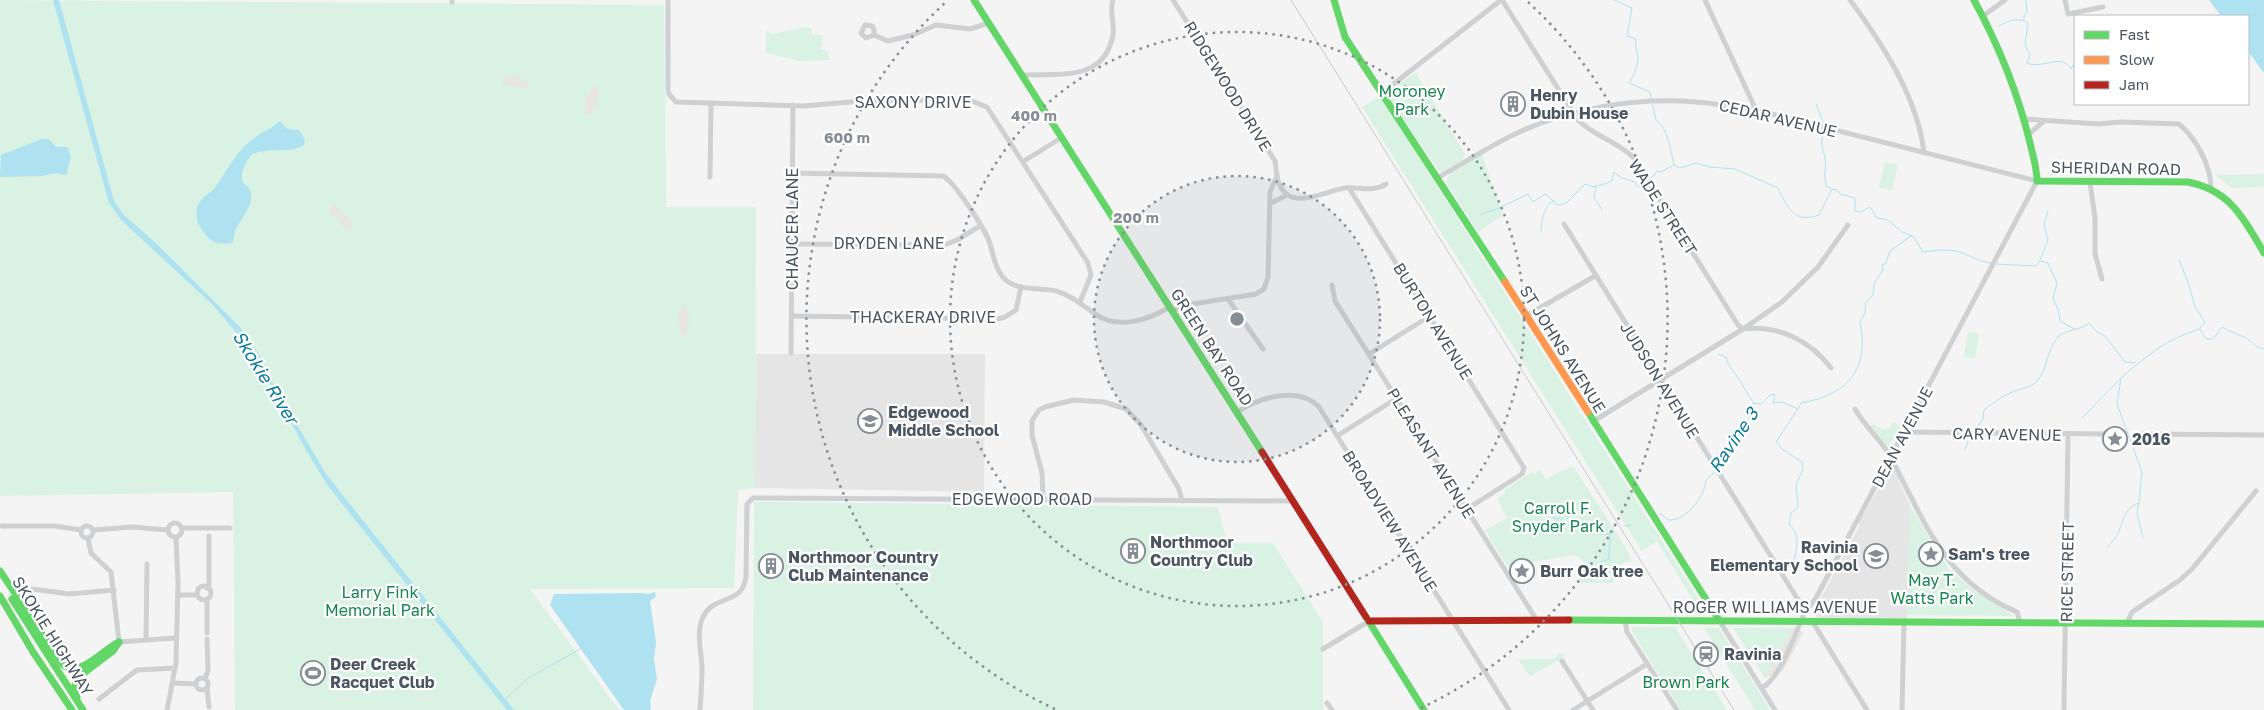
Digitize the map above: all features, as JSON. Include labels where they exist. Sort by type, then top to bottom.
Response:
[{"type":"main road","name":"GREEN BAY ROAD","points":[[974,0],[1237,412],[1424,710]]},
{"type":"main road","name":"ST JOHNS AVENUE","points":[[1334,0],[1337,16],[1345,36],[1439,177],[1592,422],[1719,620]]},
{"type":"main road","name":"SHERIDAN ROAD","points":[[1974,0],[2002,54],[2029,134],[2037,181],[2188,182],[2211,188],[2234,205],[2264,253]]},
{"type":"main road","points":[[0,571],[67,669],[79,668],[109,645],[119,642]]},
{"type":"main road","name":"SKOKIE HIGHWAY","points":[[0,577],[32,632],[81,707]]},
{"type":"main road","name":"SKOKIE HIGHWAY","points":[[0,596],[33,652],[72,710]]},
{"type":"main road","name":"ROGER WILLIAMS AVENUE","points":[[1369,621],[1536,619],[2264,624]]},
{"type":"main road","points":[[81,707],[74,692],[76,679],[113,650],[119,642]]},
{"type":"street","name":"SAXONY DRIVE","points":[[668,0],[668,88],[671,98],[681,103],[793,105],[883,100],[977,102],[990,110],[1088,263],[1090,275],[1080,302]]},
{"type":"street","points":[[1022,75],[1076,74],[1092,67],[1104,56],[1110,46],[1113,31],[1111,12],[1113,0]]},
{"type":"street","name":"RIDGEWOOD DRIVE","points":[[1171,309],[1256,294],[1267,286],[1271,188],[1276,176],[1275,161],[1172,0]]},
{"type":"street","points":[[1382,93],[1502,0]]},
{"type":"street","name":"WADE STREET","points":[[1502,0],[1573,113],[1590,130],[1621,146],[1633,157],[1743,329]]},
{"type":"street","points":[[1705,0],[1756,110]]},
{"type":"street","points":[[1850,0],[1884,52],[1902,85],[1918,125],[1924,153]]},
{"type":"street","points":[[1983,16],[2005,0]]},
{"type":"street","points":[[2065,0],[2068,14],[2103,7]]},
{"type":"street","points":[[874,35],[888,42],[913,35],[936,25],[970,29],[989,23]]},
{"type":"street","name":"CEDAR AVENUE","points":[[1439,177],[1513,135],[1573,113],[1633,103],[1670,101],[1711,103],[1756,110],[2037,181]]},
{"type":"street","points":[[710,177],[711,103]]},
{"type":"street","name":"CHAUCER LANE","points":[[791,353],[793,105]]},
{"type":"street","points":[[2024,119],[2098,124],[2121,122],[2180,124],[2206,159],[2211,178],[2211,188]]},
{"type":"street","points":[[2029,134],[2044,121]]},
{"type":"street","points":[[1024,161],[1061,138]]},
{"type":"street","points":[[791,173],[939,175],[954,185],[980,226],[989,241],[1000,274],[1006,281],[1021,287],[1056,291],[1080,302],[1096,315],[1114,322],[1147,320],[1171,309]]},
{"type":"street","points":[[1276,176],[1281,188],[1295,198],[1315,197],[1349,188],[1374,189],[1386,184]]},
{"type":"street","name":"DEAN AVENUE","points":[[1762,688],[1771,681],[1802,621],[1805,611],[1810,608],[1816,598],[2037,181]]},
{"type":"street","points":[[2090,182],[2095,218],[2095,254],[2102,279]]},
{"type":"street","name":"BURTON AVENUE","points":[[1349,188],[1524,468],[1522,474],[1467,509]]},
{"type":"street","points":[[1270,203],[1287,194]]},
{"type":"street","name":"JUDSON AVENUE","points":[[1564,224],[1805,611]]},
{"type":"street","points":[[1592,422],[1743,329],[1782,302],[1804,282],[1830,252],[1848,225]]},
{"type":"street","name":"DRYDEN LANE","points":[[792,244],[944,245],[957,240],[980,226]]},
{"type":"street","points":[[1526,316],[1595,276]]},
{"type":"street","name":"PLEASANT AVENUE","points":[[1332,285],[1336,301],[1536,619]]},
{"type":"street","name":"THACKERAY DRIVE","points":[[792,316],[1005,318],[1016,310],[1021,287]]},
{"type":"street","points":[[1228,299],[1263,349]]},
{"type":"street","points":[[1369,354],[1430,316]]},
{"type":"street","points":[[1743,329],[1778,332],[1799,339],[1820,355],[1831,368]]},
{"type":"street","name":"BROADVIEW AVENUE","points":[[1237,412],[1266,398],[1304,398],[1319,408],[1508,710]]},
{"type":"street","points":[[1337,436],[1397,398]]},
{"type":"street","points":[[1043,499],[1040,465],[1032,435],[1032,421],[1039,410],[1045,407],[1066,401],[1082,400],[1115,404],[1132,414],[1180,489],[1182,501]]},
{"type":"street","points":[[1855,409],[1891,457],[1912,503],[1951,563],[1971,584],[1988,597],[2017,612],[2020,622]]},
{"type":"street","name":"CARY AVENUE","points":[[1905,432],[2109,434]]},
{"type":"street","name":"RICE STREET","points":[[2064,710],[2068,434]]},
{"type":"street","points":[[2140,434],[2264,435]]},
{"type":"street","points":[[2127,623],[2132,612],[2180,580],[2192,569],[2256,491]]},
{"type":"street","name":"EDGEWOOD ROAD","points":[[700,710],[702,677],[700,629],[702,618],[711,606],[738,594],[744,587],[747,504],[751,498],[1293,501]]},
{"type":"street","points":[[2,526],[55,526],[81,530],[88,525],[94,530],[131,527],[168,530],[174,524],[182,528],[230,528]]},
{"type":"street","points":[[176,537],[181,534],[182,528]]},
{"type":"street","points":[[81,530],[82,536],[88,538],[93,536],[94,530]]},
{"type":"street","points":[[168,530],[172,536],[176,537]]},
{"type":"street","points":[[205,678],[208,671],[207,599],[210,594],[207,588],[209,536]]},
{"type":"street","points":[[168,710],[175,668],[176,648],[178,595],[176,537]]},
{"type":"street","points":[[88,538],[91,552],[111,572],[119,642],[175,638]]},
{"type":"street","points":[[146,639],[147,564]]},
{"type":"street","points":[[197,595],[201,587],[207,588]]},
{"type":"street","points":[[33,589],[69,594],[114,590]]},
{"type":"street","points":[[178,595],[197,595]]},
{"type":"street","points":[[197,595],[201,600],[207,599]]},
{"type":"street","points":[[1625,620],[1627,632],[1677,710]]},
{"type":"street","name":"ST JOHNS AVENUE","points":[[1719,620],[1775,710]]},
{"type":"street","name":"ROGER WILLIAMS AVENUE","points":[[1323,649],[1369,621]]},
{"type":"street","points":[[1812,621],[1867,710]]},
{"type":"street","points":[[1902,710],[1904,622]]},
{"type":"street","points":[[1562,661],[1593,710]]},
{"type":"street","points":[[1573,710],[1647,664]]},
{"type":"street","points":[[99,699],[137,670],[175,668]]},
{"type":"street","points":[[195,684],[198,678],[205,678]]},
{"type":"street","points":[[205,678],[208,683],[209,707]]},
{"type":"street","points":[[172,683],[195,684]]},
{"type":"street","points":[[195,684],[199,690],[207,688]]},
{"type":"street","points":[[1328,703],[1332,710]]},
{"type":"shaded area","name":"Edgewood Middle School","points":[[756,354],[985,354],[984,492],[755,488]]},
{"type":"shaded area","name":"Ravinia Elementary School","points":[[1891,467],[1894,469],[1910,506],[1907,619],[1817,618],[1813,609],[1816,607],[1859,527],[1859,522]]},
{"type":"shaded area","points":[[1770,628],[1792,628],[1804,632],[1783,671],[1765,678],[1758,666]]},
{"type":"green space","name":"Larry Fink Memorial Park","points":[[0,0],[664,5],[666,207],[756,207],[755,488],[738,490],[734,588],[530,589],[619,710],[235,710],[233,492],[0,496]]},
{"type":"green space","points":[[807,27],[812,29],[812,37],[815,34],[822,35],[823,45],[820,49],[827,51],[830,60],[799,61],[766,53],[766,30],[772,34]]},
{"type":"green space","name":"Moroney Park","points":[[1416,73],[1465,154],[1462,160],[1442,172],[1438,170],[1389,97],[1391,89]]},
{"type":"green space","points":[[1380,96],[1703,606],[1698,608],[1657,541],[1642,551],[1362,107]]},
{"type":"green space","name":"Moroney Park","points":[[1482,154],[1503,215],[1478,232],[1446,182],[1451,172]]},
{"type":"green space","points":[[1885,162],[1898,165],[1892,191],[1879,187]]},
{"type":"green space","points":[[2264,174],[2264,187],[2232,188],[2215,175]]},
{"type":"green space","points":[[1968,332],[1979,333],[1975,358],[1964,357]]},
{"type":"green space","points":[[1893,422],[1900,426],[1888,448],[1871,426],[1873,424],[1884,430],[1890,428]]},
{"type":"green space","name":"Carroll F. Snyder Park","points":[[1573,466],[1625,546],[1632,561],[1621,564],[1614,569],[1614,583],[1578,583],[1586,563],[1576,555],[1507,566],[1485,530],[1507,518],[1497,499],[1505,493],[1504,490],[1532,472],[1534,474],[1539,470],[1546,479]]},
{"type":"green space","name":"Northmoor Country Club","points":[[754,502],[1218,507],[1227,543],[1273,543],[1323,622],[1323,710],[753,710]]},
{"type":"green space","name":"May T. Watts Park","points":[[1910,506],[1949,569],[1973,590],[2014,616],[1907,615],[1909,547],[1906,545],[1909,544]]},
{"type":"green space","name":"Brown Park","points":[[1633,627],[1675,627],[1727,710],[1681,710],[1631,630]]},
{"type":"green space","points":[[1704,628],[1719,628],[1770,710],[1755,710]]},
{"type":"green space","points":[[1733,628],[1792,628],[1765,678]]},
{"type":"green space","points":[[1558,653],[1566,655],[1530,677],[1518,659],[1557,659]]},
{"type":"sand","points":[[515,75],[529,83],[528,89],[502,84],[503,77]]},
{"type":"sand","points":[[592,86],[597,87],[599,94],[598,102],[590,114],[584,115],[586,99]]},
{"type":"sand","points":[[335,205],[353,221],[350,230],[344,229],[340,220],[330,215],[330,206]]},
{"type":"sand","points":[[682,306],[686,306],[689,318],[689,327],[686,335],[683,337],[680,336],[678,315]]},
{"type":"water","points":[[53,0],[59,0],[114,201],[124,215],[157,244],[240,327],[262,359],[272,382],[326,474],[514,710],[507,710],[328,486],[306,450],[260,365],[234,330],[214,306],[121,220],[109,203]]},
{"type":"water","points":[[2209,0],[2264,0],[2264,73],[2249,52],[2249,15],[2220,15]]},
{"type":"water","points":[[280,121],[287,129],[299,130],[305,140],[304,145],[291,150],[264,151],[251,155],[242,172],[243,183],[249,188],[251,193],[249,206],[235,231],[233,242],[225,244],[213,241],[200,226],[196,215],[198,204],[215,188],[243,148]]},
{"type":"water","points":[[42,139],[49,139],[56,147],[67,147],[71,157],[66,175],[54,173],[42,176],[0,177],[1,155]]},
{"type":"water","points":[[655,592],[656,597],[650,601],[656,642],[654,659],[657,679],[650,701],[651,710],[624,710],[550,605],[554,594],[648,594]]},
{"type":"waterway","name":"Ravine 3","points":[[1614,0],[1632,8],[1627,36],[1636,39],[1638,61],[1629,83],[1650,92],[1651,98]]},
{"type":"waterway","points":[[2024,20],[2027,12],[2026,0]]},
{"type":"waterway","points":[[1999,26],[2014,20],[2028,23],[2025,45],[2030,55],[2027,63],[2033,65],[2057,61],[2067,64],[2071,69],[2074,66]]},
{"type":"waterway","name":"Ravine 3","points":[[1652,102],[1656,120],[1666,134],[1674,164]]},
{"type":"waterway","points":[[1816,104],[1824,124]]},
{"type":"waterway","points":[[1823,134],[1825,181],[1826,186],[1831,188]]},
{"type":"waterway","name":"Ravine 3","points":[[1650,180],[1657,171],[1661,172],[1674,165],[1680,168],[1696,163],[1710,167],[1735,169],[1778,188],[1789,208],[1798,216],[1804,217],[1819,215],[1832,189],[1837,190],[1840,194],[1855,198],[1855,211],[1861,212],[1870,207],[1877,218],[1888,220],[1902,232],[1914,237],[1923,252],[1949,250],[1991,263]]},
{"type":"waterway","name":"Ravine 3","points":[[1481,214],[1497,209],[1528,194],[1533,202],[1545,194],[1558,205],[1566,203],[1585,184],[1593,187],[1608,183],[1612,180],[1614,172],[1622,178],[1635,182],[1637,186],[1643,188],[1647,183]]},
{"type":"waterway","points":[[1596,187],[1594,197],[1602,210]]},
{"type":"waterway","points":[[1541,231],[1545,210],[1553,201]]},
{"type":"waterway","points":[[2040,260],[2048,240],[2044,224],[2048,211]]},
{"type":"waterway","name":"Ravine 3","points":[[1718,466],[1731,442],[1749,419],[1754,403],[1761,404],[1770,395],[1775,394],[1773,403],[1782,402],[1798,409],[1801,403],[1831,394],[1843,387],[1851,378],[1858,367],[1861,354],[1860,322],[1865,313],[1866,302],[1873,295],[1874,284],[1883,270],[1882,265],[1886,263],[1890,251],[1912,235]]},
{"type":"waterway","points":[[2179,260],[2195,307],[2205,322],[2200,328]]},
{"type":"waterway","name":"Ravine 3","points":[[1995,264],[2035,266],[2040,261],[2048,263],[2057,283],[2053,299],[2058,309],[2060,321],[2074,329]]},
{"type":"waterway","name":"Ravine 3","points":[[1976,429],[1983,419],[1984,410],[2003,396],[2028,387],[2038,380],[2044,370],[2054,342],[2066,332],[2089,323],[2096,331],[2105,336],[2125,362],[2135,363]]},
{"type":"waterway","name":"Ravine 3","points":[[2107,548],[2117,535],[2130,508],[2139,503],[2142,472],[2117,404],[2121,378],[2158,349],[2178,337],[2200,329],[2206,339],[2213,339],[2222,327],[2247,338],[2258,347],[2264,349]]},
{"type":"waterway","points":[[1718,354],[1726,357],[1729,366],[1754,403]]},
{"type":"waterway","points":[[2082,418],[2120,379]]},
{"type":"waterway","points":[[1792,567],[1797,539],[1789,524],[1791,513],[1798,507],[1796,485],[1803,469],[1802,462],[1782,449],[1776,442],[1797,410]]},
{"type":"waterway","points":[[1965,450],[1968,441]]},
{"type":"waterway","name":"Ravine 3","points":[[1660,514],[1670,520],[1689,512],[1699,500],[1706,480],[1715,472]]},
{"type":"waterway","points":[[2139,503],[2137,513],[2143,538]]},
{"type":"waterway","name":"Ravine 3","points":[[1546,507],[1555,519],[1559,518],[1572,527],[1587,528],[1592,534],[1609,534]]},
{"type":"waterway","name":"Ravine 3","points":[[1624,526],[1631,525]]},
{"type":"waterway","name":"Ravine 3","points":[[1591,581],[1595,576],[1598,563],[1609,559],[1610,532]]},
{"type":"waterway","points":[[504,700],[527,679],[582,648]]},
{"type":"waterway","points":[[1556,657],[1561,662]]},
{"type":"railway","points":[[1291,0],[1734,710]]},
{"type":"traffic: fast","points":[[974,0],[1262,452]]},
{"type":"traffic: fast","points":[[1334,0],[1345,37],[1505,282]]},
{"type":"traffic: fast","points":[[1974,0],[2000,52],[2014,88],[2036,167],[2037,181],[2188,182],[2203,186],[2225,199],[2234,208],[2250,229],[2264,253]]},
{"type":"traffic: fast","points":[[1588,412],[1719,620]]},
{"type":"traffic: fast","points":[[0,571],[62,664],[69,668],[83,666],[119,642]]},
{"type":"traffic: fast","points":[[0,596],[33,652],[72,710]]},
{"type":"traffic: fast","points":[[12,599],[83,710]]},
{"type":"traffic: fast","points":[[1366,617],[1424,710]]},
{"type":"traffic: fast","points":[[1569,620],[2264,624]]},
{"type":"traffic: fast","points":[[77,697],[74,691],[76,679],[113,651],[119,642]]},
{"type":"traffic: slow","points":[[1505,282],[1588,412]]},
{"type":"traffic: jam","points":[[1262,452],[1366,617]]},
{"type":"traffic: jam","points":[[1369,621],[1569,620]]},
{"type":"place","name":"Henry Dubin House","points":[[1513,104]]},
{"type":"place","name":"Edgewood Middle School","points":[[870,421]]},
{"type":"place","name":"2016","points":[[2115,439]]},
{"type":"place","name":"Northmoor Country Club","points":[[1133,551]]},
{"type":"place","name":"Sam's tree","points":[[1931,554]]},
{"type":"place","name":"Ravinia Elementary School","points":[[1876,556]]},
{"type":"place","name":"Northmoor Country Club Maintenance","points":[[771,566]]},
{"type":"place","name":"Burr Oak tree","points":[[1522,571]]},
{"type":"place","name":"Ravinia","points":[[1706,654]]},
{"type":"place","name":"Deer Creek Racquet Club","points":[[313,673]]},
{"type":"water label","name":"Skokie River","points":[[266,377]]}]
